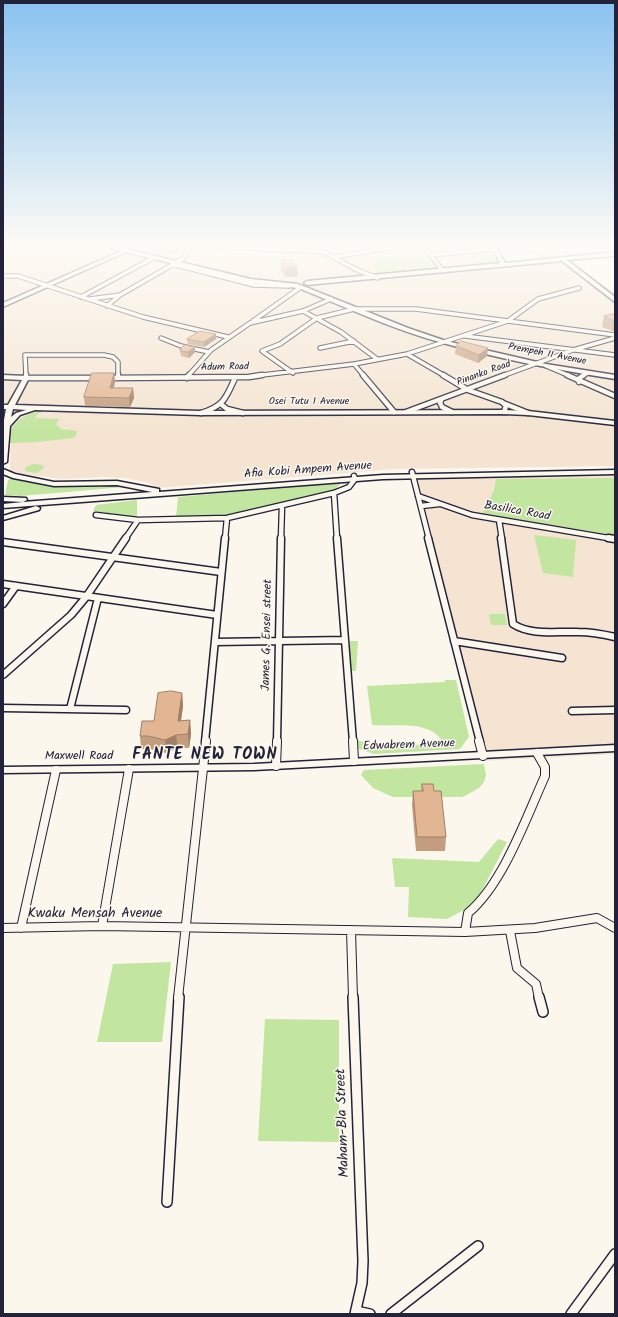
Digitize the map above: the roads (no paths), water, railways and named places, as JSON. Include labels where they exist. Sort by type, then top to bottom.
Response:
[{"type":"street","points":[[112,307],[150,319],[228,338]]},
{"type":"street","points":[[187,378],[198,363],[209,352],[273,307]]},
{"type":"street","points":[[250,323],[303,311],[311,307]]},
{"type":"street","name":"Prempeh II Avenue","points":[[350,307],[444,342],[546,366],[615,376]]},
{"type":"street","points":[[464,336],[474,331],[508,321],[526,307]]},
{"type":"street","points":[[293,373],[262,351],[280,344],[317,318],[354,309],[416,309],[615,335]]},
{"type":"street","points":[[303,311],[354,341],[377,359]]},
{"type":"street","points":[[483,317],[486,327]]},
{"type":"street","points":[[474,331],[481,337]]},
{"type":"street","points":[[464,336],[615,355]]},
{"type":"street","name":"Adum Road","points":[[3,377],[235,378],[293,373],[407,354],[464,336]]},
{"type":"street","points":[[161,338],[181,346],[209,352]]},
{"type":"street","name":"Pinanko Road","points":[[406,412],[573,350],[615,338]]},
{"type":"street","points":[[320,348],[354,341]]},
{"type":"street","points":[[3,462],[7,406],[26,378],[24,364],[25,355],[98,354],[116,359],[119,371],[118,378]]},
{"type":"street","points":[[407,354],[468,390],[528,413]]},
{"type":"street","points":[[354,364],[394,412]]},
{"type":"street","points":[[546,366],[579,382],[615,396]]},
{"type":"street","points":[[579,382],[578,379],[580,376],[588,372]]},
{"type":"street","points":[[200,413],[219,408],[222,405],[235,378]]},
{"type":"street","points":[[441,400],[440,403],[442,407],[452,412]]},
{"type":"street","points":[[503,403],[506,406],[504,412]]},
{"type":"street","points":[[222,405],[228,409],[243,413]]},
{"type":"street","name":"Osei Tutu I Avenue","points":[[7,406],[200,413],[504,412],[528,413],[615,423]]},
{"type":"street","points":[[5,427],[13,417],[24,412],[66,408]]},
{"type":"street","name":"Afia Kobi Ampem Avenue","points":[[3,499],[24,500],[412,474],[615,468]]},
{"type":"street","points":[[3,471],[13,476],[39,482],[75,485],[117,483],[156,491]]},
{"type":"street","name":"Afia Kobi Ampem Avenue","points":[[412,474],[615,472]]},
{"type":"street","points":[[412,474],[483,756]]},
{"type":"street","points":[[96,515],[138,520],[226,518],[334,493],[349,487],[355,478]]},
{"type":"street","name":"Afia Kobi Ampem Avenue","points":[[3,506],[355,478]]},
{"type":"street","points":[[334,493],[354,761]]},
{"type":"street","points":[[3,518],[36,508],[133,496]]},
{"type":"street","name":"Basilica Road","points":[[418,496],[465,513],[615,539]]},
{"type":"street","points":[[421,506],[441,504]]},
{"type":"street","name":"James G. Ensei street","points":[[276,766],[282,506]]},
{"type":"street","points":[[167,1202],[178,1002],[203,768],[226,518]]},
{"type":"street","points":[[3,675],[71,615],[86,596],[138,520]]},
{"type":"street","points":[[499,520],[513,624],[516,627],[527,631],[584,632],[615,637]]},
{"type":"street","points":[[3,542],[221,572]]},
{"type":"street","points":[[3,584],[217,614]]},
{"type":"street","points":[[3,604],[16,586]]},
{"type":"street","points":[[70,709],[98,598]]},
{"type":"street","points":[[215,642],[344,640]]},
{"type":"street","points":[[454,641],[562,658]]},
{"type":"street","points":[[3,708],[126,710]]},
{"type":"street","points":[[572,711],[615,710]]},
{"type":"street","name":"Edwabrem Avenue","points":[[203,768],[483,756],[615,748]]},
{"type":"street","points":[[465,932],[468,913],[481,902],[506,860],[545,776],[545,767],[537,753]]},
{"type":"street","name":"Maxwell Road","points":[[3,770],[129,770],[203,768]]},
{"type":"street","points":[[21,928],[56,770]]},
{"type":"street","points":[[102,926],[129,770]]},
{"type":"street","name":"Kwaku Mensah Avenue","points":[[3,928],[102,926],[465,932],[510,931],[597,918],[615,928]]},
{"type":"street","name":"Maham-Bla Street","points":[[351,930],[363,1261],[362,1283],[356,1313]]},
{"type":"street","points":[[510,931],[517,968],[536,984],[543,1012]]},
{"type":"street","points":[[392,1314],[478,1246]]},
{"type":"street","points":[[571,1314],[615,1254]]},
{"type":"street","points":[[356,1313],[370,1314]]},
{"type":"district","name":"FANTE NEW TOWN","points":[[205,756]]}]
